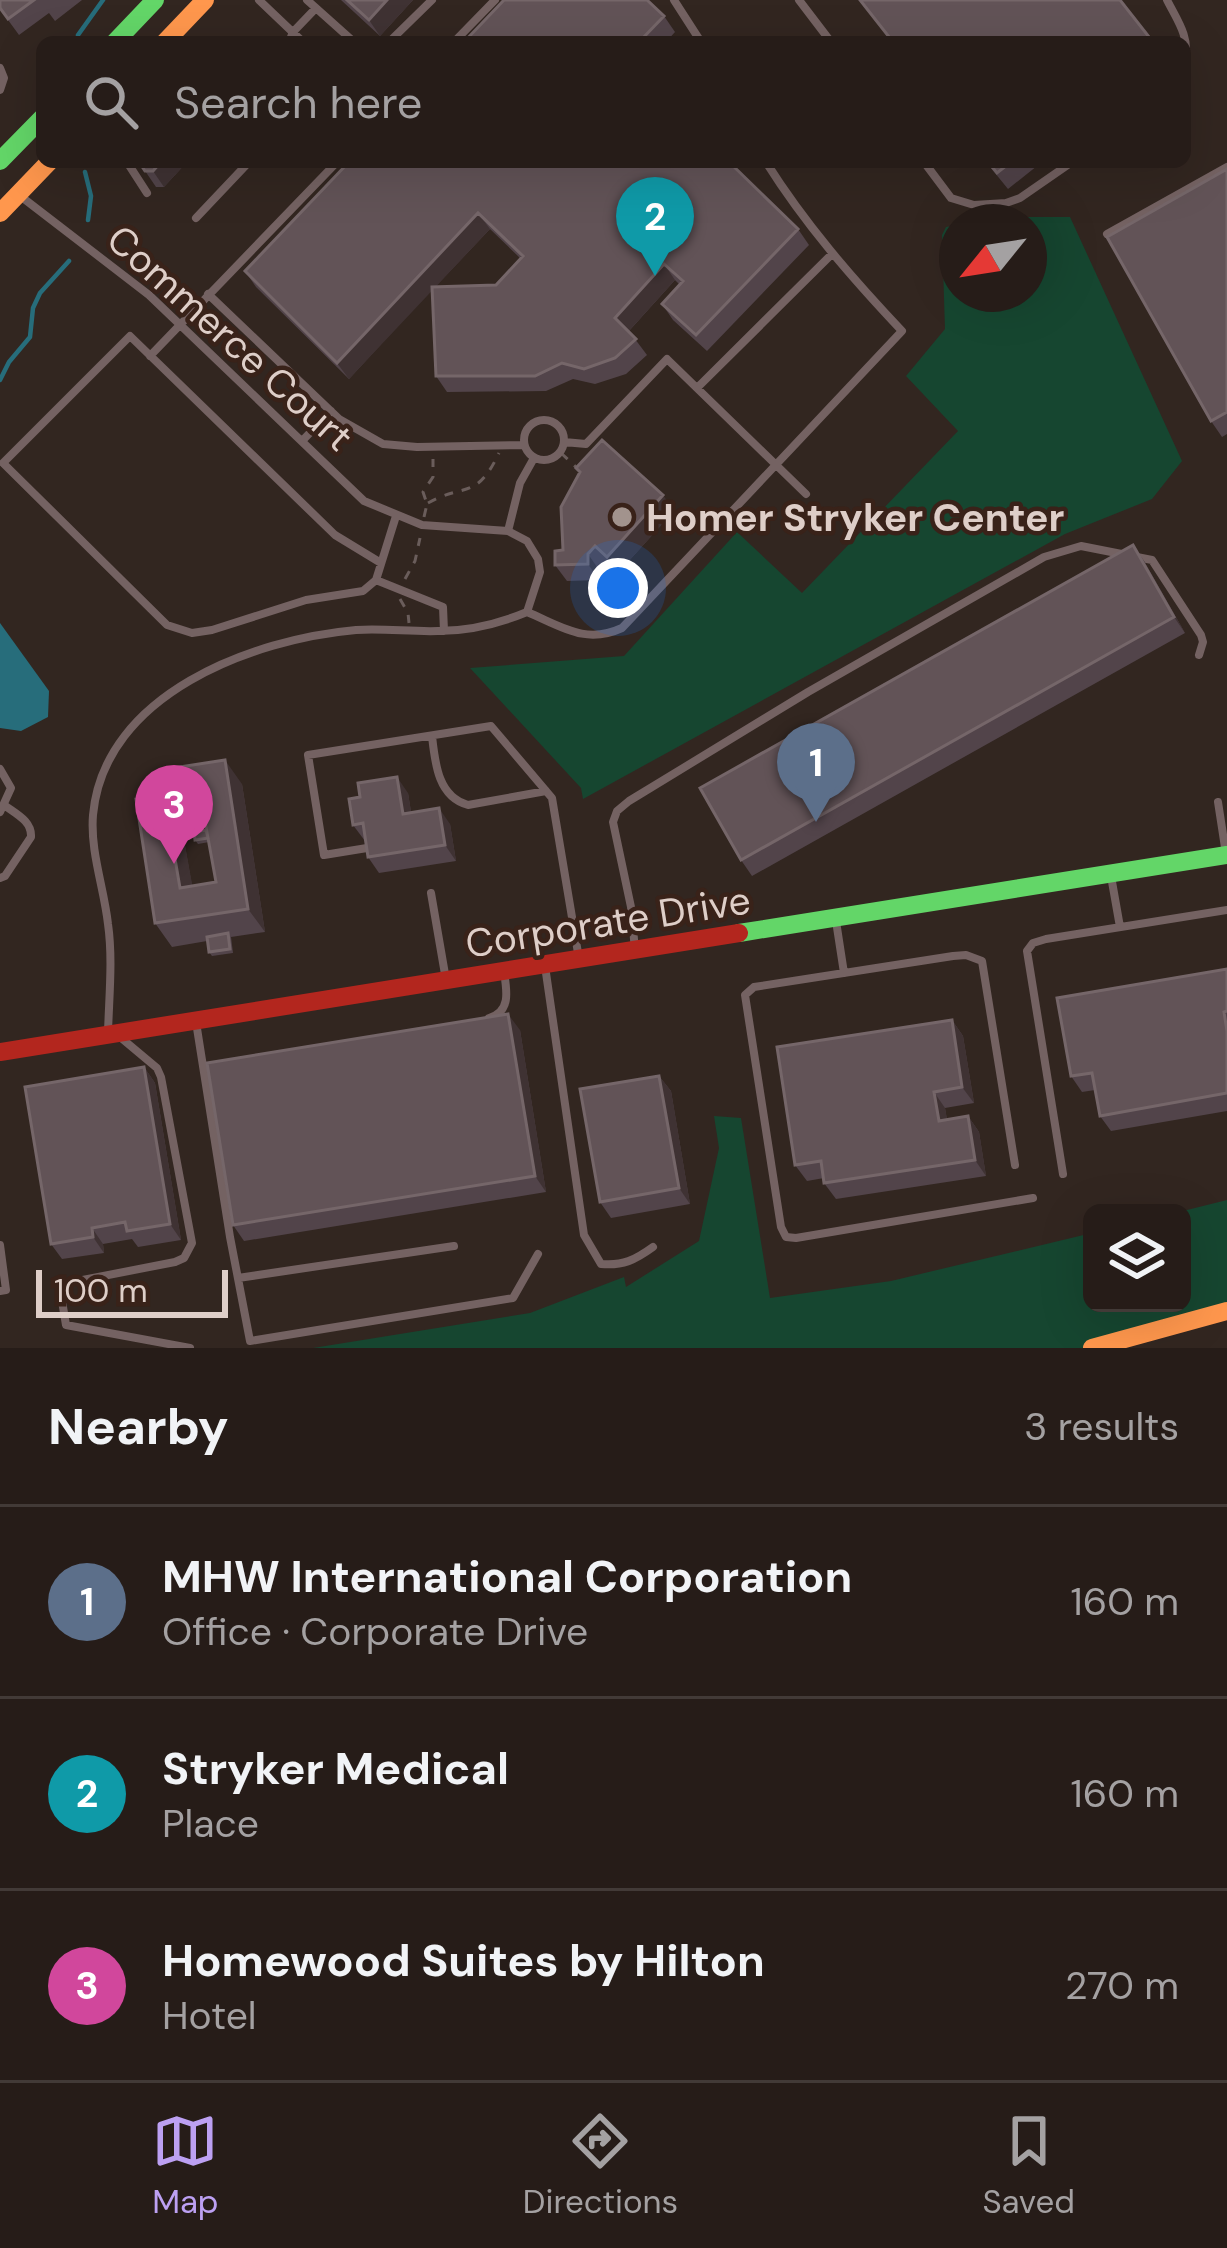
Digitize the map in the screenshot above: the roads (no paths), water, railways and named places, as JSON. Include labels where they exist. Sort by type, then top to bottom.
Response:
[{"type":"main road","points":[[171,36],[206,0]]},
{"type":"main road","points":[[120,36],[148,3]]},
{"type":"main road","points":[[0,161],[36,124]]},
{"type":"main road","points":[[0,213],[43,168]]},
{"type":"main road","name":"Corporate Drive","points":[[0,1052],[1226,855]]},
{"type":"main road","points":[[1092,1348],[1227,1311]]},
{"type":"lane","points":[[259,0],[290,36]]},
{"type":"lane","points":[[307,0],[347,36]]},
{"type":"lane","points":[[395,36],[432,0]]},
{"type":"lane","points":[[460,36],[495,0]]},
{"type":"lane","points":[[674,0],[697,36]]},
{"type":"lane","points":[[799,0],[827,36]]},
{"type":"lane","points":[[1167,0],[1185,36]]},
{"type":"lane","points":[[292,36],[316,8]]},
{"type":"lane","points":[[0,68],[4,78],[0,89]]},
{"type":"lane","points":[[1107,234],[1227,167]]},
{"type":"lane","points":[[131,168],[147,193]]},
{"type":"lane","points":[[196,218],[243,168]]},
{"type":"lane","points":[[150,356],[331,168]]},
{"type":"lane","points":[[190,1348],[66,1325],[61,1295],[62,1283],[175,1262],[190,1252],[192,1243],[157,1067],[112,1035],[110,943],[94,815],[100,784],[113,755],[150,708],[183,685],[227,661],[271,645],[357,630],[444,632],[498,624],[527,613],[581,635],[607,635],[622,628],[902,331],[832,254],[770,168]]},
{"type":"lane","points":[[928,168],[951,198],[974,205],[1020,198],[1063,168]]},
{"type":"lane","name":"Commerce Court","points":[[18,194],[180,323],[364,501],[422,525],[508,531]]},
{"type":"lane","points":[[697,388],[832,254]]},
{"type":"lane","points":[[208,294],[331,411],[383,444],[524,445]]},
{"type":"lane","points":[[381,563],[335,536],[130,337],[3,463],[167,625],[192,634],[306,600],[363,591],[376,580],[396,516]]},
{"type":"lane","points":[[562,447],[560,427],[546,419],[526,429],[524,445],[534,458],[549,459],[562,447],[586,444],[667,358],[806,494]]},
{"type":"lane","points":[[302,441],[331,411]]},
{"type":"lane","points":[[527,613],[540,572],[538,559],[527,542],[508,531],[520,483],[534,458]]},
{"type":"lane","points":[[635,951],[613,822],[617,812],[808,692],[1044,557],[1082,546],[1152,560],[1201,634],[1199,655]]},
{"type":"lane","points":[[376,580],[442,607],[444,632]]},
{"type":"lane","points":[[367,848],[324,855],[308,755],[491,726],[552,798],[580,961]]},
{"type":"lane","points":[[432,736],[437,771],[459,803],[468,806],[546,791]]},
{"type":"lane","points":[[0,770],[11,788],[2,809],[31,830],[31,837],[0,878]]},
{"type":"lane","points":[[1218,802],[1226,855]]},
{"type":"lane","points":[[1111,875],[1120,928]]},
{"type":"lane","points":[[431,892],[446,982]]},
{"type":"lane","points":[[1063,1174],[1027,951],[1046,939],[1227,910]]},
{"type":"lane","points":[[835,918],[844,973]]},
{"type":"lane","points":[[1015,1166],[982,962],[966,955],[754,987],[745,995],[786,1237],[1033,1198]]},
{"type":"lane","points":[[545,966],[584,1235],[601,1264],[619,1265],[653,1247]]},
{"type":"lane","points":[[488,1018],[497,1016],[506,1003],[504,972]]},
{"type":"lane","points":[[196,1022],[250,1341],[513,1298],[538,1254]]},
{"type":"lane","points":[[0,1245],[6,1290],[0,1291]]},
{"type":"lane","points":[[238,1278],[454,1246]]},
{"type":"water","points":[[0,623],[49,691],[48,717],[21,731],[0,728]]},
{"type":"waterway","points":[[78,35],[103,0]]},
{"type":"waterway","points":[[85,172],[91,196],[88,220]]},
{"type":"waterway","points":[[0,380],[30,337],[40,293],[69,261]]},
{"type":"place","name":"Stryker Medical","points":[[655,276]]},
{"type":"place","name":"Homer Stryker Center","points":[[622,517]]},
{"type":"place","name":"MHW International Corporation","points":[[816,822]]},
{"type":"place","name":"Homewood Suites by Hilton","points":[[174,864]]}]
